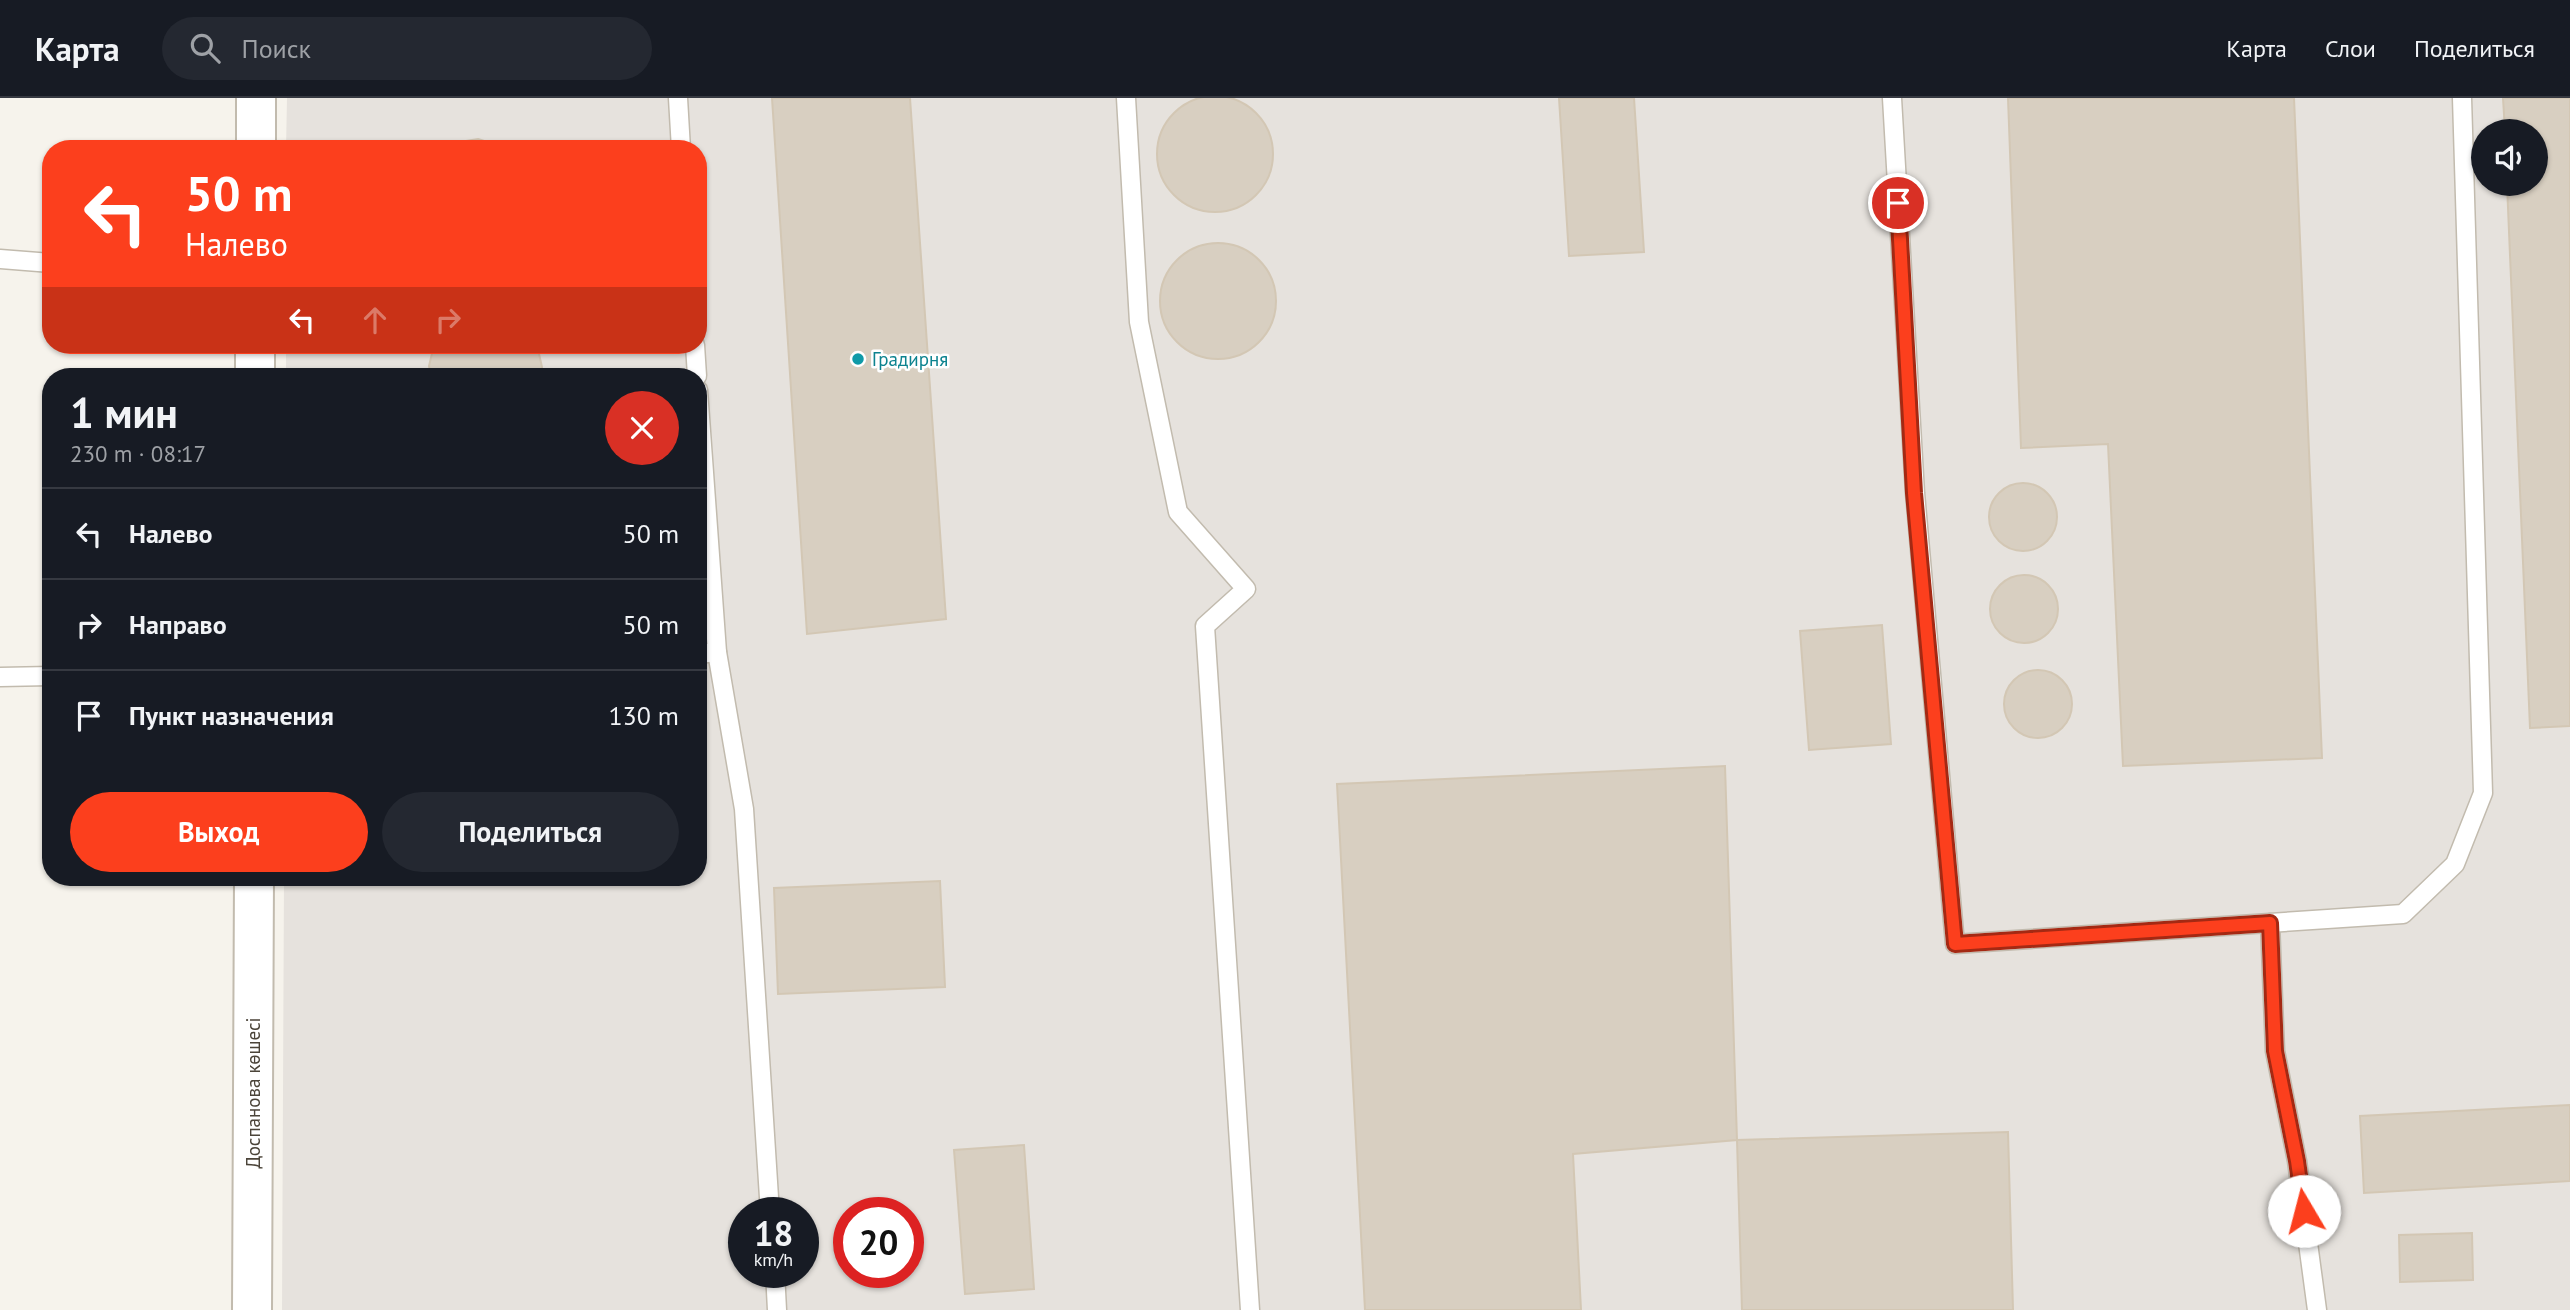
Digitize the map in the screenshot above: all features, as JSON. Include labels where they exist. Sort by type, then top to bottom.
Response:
[{"type":"street","points":[[256,98],[256,140]]},
{"type":"street","name":"Доспанова көшесі","points":[[253,1310],[254,886]]},
{"type":"lane","points":[[678,98],[680,140]]},
{"type":"lane","points":[[1126,98],[1139,322],[1178,512],[1246,589],[1205,626],[1250,1310]]},
{"type":"lane","points":[[1892,98],[1914,493],[1955,944],[2403,914],[2455,864],[2483,793],[2462,98]]},
{"type":"lane","points":[[0,259],[42,262]]},
{"type":"lane","points":[[707,653],[744,809],[769,1197]]},
{"type":"lane","points":[[0,677],[42,676]]},
{"type":"lane","points":[[2270,923],[2275,1051],[2297,1161],[2317,1310]]},
{"type":"lane","points":[[776,1288],[777,1310]]},
{"type":"shaded area","points":[[287,98],[2570,98],[2570,1310],[282,1310],[284,886],[707,886],[707,368],[286,368],[286,354],[707,354],[707,140],[286,140]]},
{"type":"building","points":[[1215,96],[1237,101],[1256,113],[1268,132],[1273,154],[1268,176],[1256,195],[1237,207],[1215,212],[1193,207],[1174,195],[1162,176],[1157,154],[1162,132],[1174,113],[1193,101]]},
{"type":"building","name":"Градирня","points":[[772,98],[910,98],[946,619],[807,634]]},
{"type":"building","points":[[1559,98],[1634,98],[1644,252],[1569,256]]},
{"type":"building","points":[[2008,98],[2294,98],[2322,758],[2123,766],[2108,444],[2021,448]]},
{"type":"building","points":[[2503,98],[2570,98],[2570,726],[2530,728],[2508,196],[2548,196],[2548,119],[2504,119]]},
{"type":"building","points":[[1218,243],[1240,248],[1259,260],[1271,279],[1276,301],[1271,323],[1259,342],[1240,354],[1218,359],[1196,354],[1177,342],[1165,323],[1160,301],[1165,279],[1177,260],[1196,248]]},
{"type":"building","points":[[432,354],[539,354],[542,367],[429,368]]},
{"type":"building","points":[[2023,483],[2036,486],[2047,493],[2054,504],[2057,517],[2054,530],[2047,541],[2036,548],[2023,551],[2010,548],[1999,541],[1992,530],[1989,517],[1992,504],[1999,493],[2010,486]]},
{"type":"building","points":[[2024,575],[2037,577],[2048,585],[2056,596],[2056,622],[2048,633],[2037,641],[2024,643],[2011,641],[2000,633],[1992,622],[1990,609],[1992,596],[2000,585],[2011,577]]},
{"type":"building","points":[[1882,625],[1891,744],[1809,750],[1800,631]]},
{"type":"building","points":[[2038,670],[2051,672],[2062,680],[2070,691],[2070,717],[2062,728],[2051,736],[2038,738],[2025,736],[2014,728],[2006,717],[2004,704],[2006,691],[2014,680],[2025,672]]},
{"type":"building","points":[[1725,766],[1737,1140],[1573,1154],[1581,1310],[1365,1310],[1337,784]]},
{"type":"building","points":[[940,881],[945,987],[778,994],[774,888]]},
{"type":"building","points":[[2570,1105],[2570,1181],[2364,1193],[2360,1116]]},
{"type":"building","points":[[2008,1132],[2013,1310],[1742,1310],[1737,1140]]},
{"type":"building","points":[[1024,1145],[1034,1289],[965,1294],[954,1150]]},
{"type":"building","points":[[2472,1233],[2473,1280],[2400,1282],[2399,1235]]},
{"type":"place","name":"Градирня","points":[[858,359]]},
{"type":"route","points":[[1898,203],[1914,493],[1955,944],[2270,923],[2275,1051],[2304,1211]]}]
